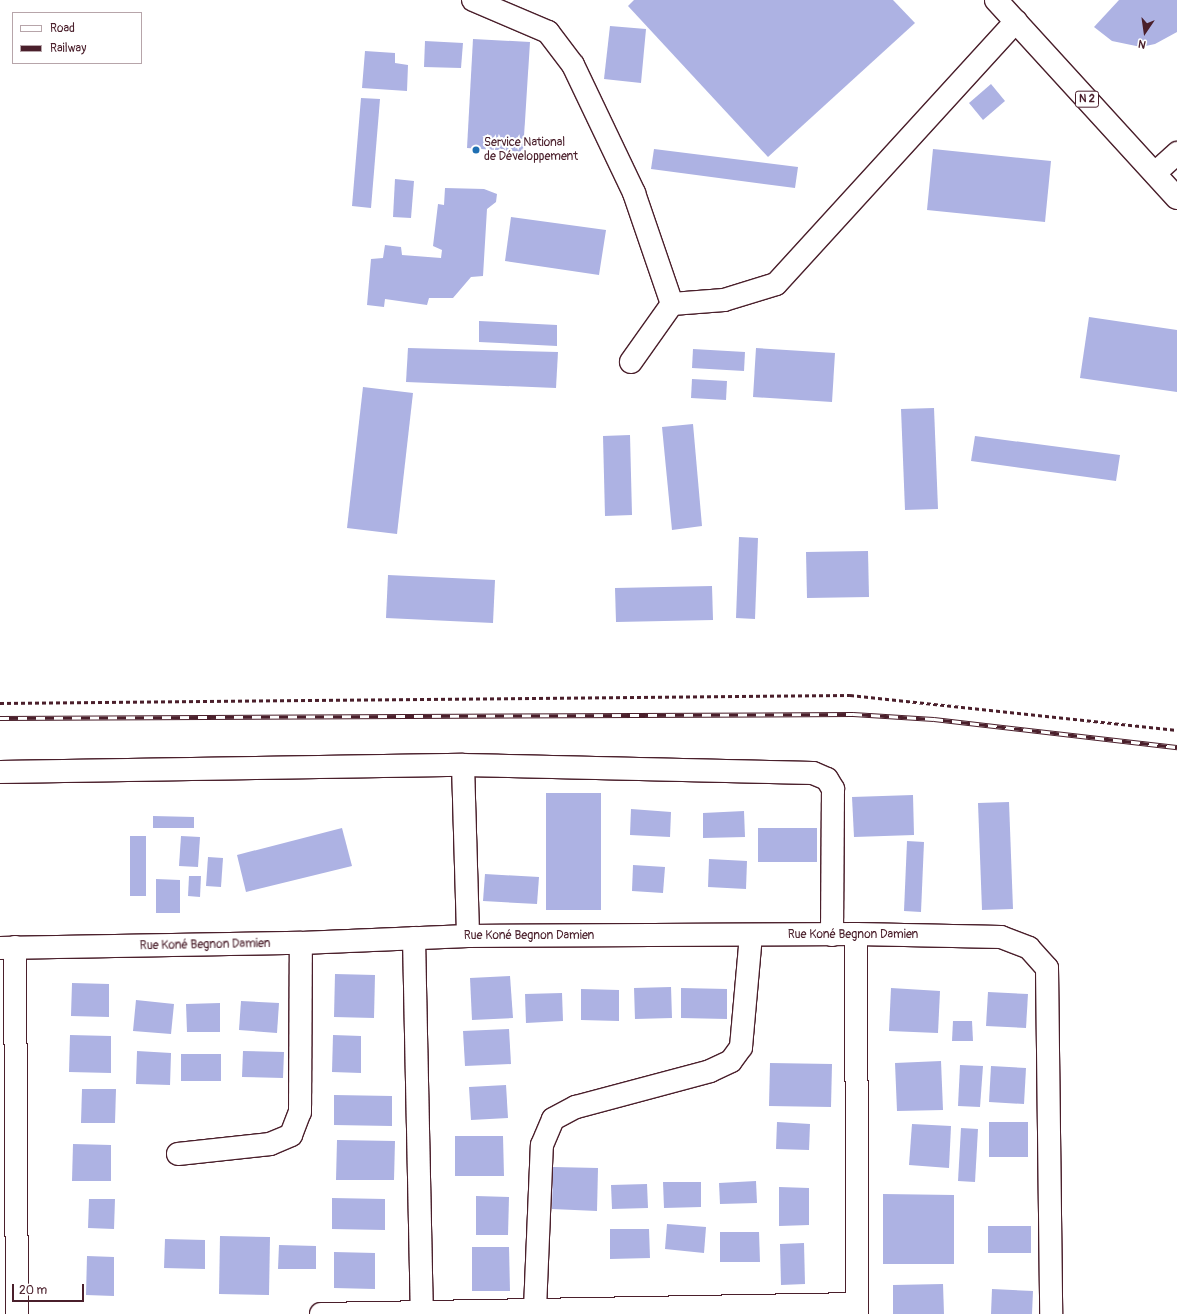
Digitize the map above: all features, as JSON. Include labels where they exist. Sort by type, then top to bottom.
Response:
[{"type":"street","points":[[473,0],[548,32],[573,66],[634,193],[672,304]]},
{"type":"street","name":"N 2","points":[[996,0],[1177,198]]},
{"type":"street","points":[[672,304],[724,300],[776,284],[1016,21]]},
{"type":"street","points":[[1154,173],[1177,153]]},
{"type":"street","points":[[631,362],[672,304]]},
{"type":"street","points":[[0,772],[463,765],[820,776],[831,783],[833,789],[832,935]]},
{"type":"street","points":[[463,765],[468,936]]},
{"type":"street","points":[[321,1314],[422,1313],[535,1308],[857,1309],[856,934]]},
{"type":"street","name":"Rue Koné Begnon Damien","points":[[8,948],[301,943],[468,936],[751,936],[856,934],[1001,937],[1028,948],[1047,968],[1051,1314]]},
{"type":"street","points":[[535,1308],[542,1145],[553,1119],[576,1107],[710,1071],[730,1061],[741,1047],[751,936]]},
{"type":"street","points":[[414,938],[422,1313]]},
{"type":"street","points":[[178,1154],[270,1144],[291,1135],[300,1112],[301,943]]},
{"type":"street","points":[[8,948],[17,1314]]},
{"type":"path","points":[[0,703],[850,695],[1177,730]]},
{"type":"building","points":[[634,0],[893,0],[915,23],[768,157],[628,6]]},
{"type":"building","points":[[1119,0],[1177,0],[1177,32],[1155,44],[1141,47],[1112,41],[1094,27]]},
{"type":"building","points":[[610,26],[646,29],[641,83],[604,79]]},
{"type":"building","points":[[473,39],[530,42],[523,152],[467,148]]},
{"type":"building","points":[[425,41],[463,43],[461,68],[424,67]]},
{"type":"building","points":[[365,51],[395,53],[395,63],[408,65],[407,91],[362,88]]},
{"type":"building","points":[[991,84],[1005,101],[983,120],[969,103]]},
{"type":"building","points":[[361,98],[380,99],[371,208],[352,206]]},
{"type":"building","points":[[654,149],[798,167],[795,188],[651,169]]},
{"type":"building","points":[[933,149],[1051,161],[1045,222],[927,210]]},
{"type":"building","points":[[395,179],[414,181],[411,218],[393,217]]},
{"type":"building","points":[[445,188],[484,189],[497,194],[496,202],[487,209],[483,276],[471,277],[453,298],[429,298],[427,305],[385,299],[384,307],[367,305],[371,259],[383,258],[385,245],[401,247],[402,255],[441,258],[442,250],[433,246],[438,204],[444,205]]},
{"type":"building","points":[[511,217],[606,230],[599,275],[505,261]]},
{"type":"building","points":[[1089,317],[1177,330],[1177,392],[1080,378]]},
{"type":"building","points":[[479,321],[557,325],[557,346],[479,342]]},
{"type":"building","points":[[408,348],[558,352],[556,388],[406,382]]},
{"type":"building","points":[[756,348],[835,353],[832,402],[753,397]]},
{"type":"building","points":[[693,349],[745,352],[744,371],[692,368]]},
{"type":"building","points":[[692,379],[727,381],[726,400],[691,398]]},
{"type":"building","points":[[363,387],[413,393],[397,534],[347,528]]},
{"type":"building","points":[[934,408],[938,509],[905,510],[901,409]]},
{"type":"building","points":[[693,424],[702,526],[672,530],[662,427]]},
{"type":"building","points":[[630,435],[632,515],[605,516],[603,436]]},
{"type":"building","points":[[975,436],[1120,455],[1116,481],[971,461]]},
{"type":"building","points":[[739,537],[758,538],[755,619],[736,618]]},
{"type":"building","points":[[868,551],[869,597],[807,598],[806,552]]},
{"type":"building","points":[[388,575],[495,580],[493,623],[386,618]]},
{"type":"building","points":[[712,586],[713,620],[616,622],[615,588]]},
{"type":"building","points":[[546,793],[601,793],[601,910],[546,910]]},
{"type":"building","points":[[913,795],[914,835],[854,837],[852,797]]},
{"type":"building","points":[[1009,802],[1013,909],[982,910],[978,803]]},
{"type":"building","points":[[631,809],[671,812],[670,837],[630,835]]},
{"type":"building","points":[[744,811],[745,837],[703,838],[703,813]]},
{"type":"building","points":[[153,816],[194,817],[194,828],[153,828]]},
{"type":"building","points":[[342,828],[352,866],[246,892],[237,855]]},
{"type":"building","points":[[758,828],[817,828],[817,862],[758,862]]},
{"type":"building","points":[[130,836],[146,836],[146,896],[130,896]]},
{"type":"building","points":[[181,836],[200,837],[198,867],[179,866]]},
{"type":"building","points":[[907,841],[924,842],[921,912],[904,911]]},
{"type":"building","points":[[208,857],[223,858],[221,887],[206,886]]},
{"type":"building","points":[[709,859],[747,861],[746,889],[708,887]]},
{"type":"building","points":[[633,865],[665,867],[663,893],[632,891]]},
{"type":"building","points":[[485,874],[539,877],[537,904],[483,901]]},
{"type":"building","points":[[189,876],[201,876],[200,897],[188,896]]},
{"type":"building","points":[[156,879],[180,880],[180,913],[156,913]]},
{"type":"building","points":[[335,974],[375,975],[374,1018],[334,1017]]},
{"type":"building","points":[[510,976],[513,1018],[472,1020],[470,978]]},
{"type":"building","points":[[72,983],[109,984],[109,1017],[71,1016]]},
{"type":"building","points":[[671,987],[672,1018],[635,1019],[634,988]]},
{"type":"building","points":[[681,988],[727,989],[727,1019],[681,1018]]},
{"type":"building","points":[[891,988],[940,991],[938,1033],[889,1031]]},
{"type":"building","points":[[581,989],[619,990],[619,1021],[581,1020]]},
{"type":"building","points":[[988,992],[1028,994],[1026,1028],[986,1026]]},
{"type":"building","points":[[562,993],[563,1021],[526,1023],[525,994]]},
{"type":"building","points":[[136,1000],[174,1004],[171,1034],[133,1031]]},
{"type":"building","points":[[241,1001],[279,1003],[277,1033],[239,1030]]},
{"type":"building","points":[[220,1003],[220,1032],[187,1032],[186,1004]]},
{"type":"building","points":[[953,1021],[972,1021],[973,1041],[952,1041]]},
{"type":"building","points":[[509,1029],[511,1064],[465,1066],[463,1031]]},
{"type":"building","points":[[70,1035],[111,1036],[111,1073],[69,1072]]},
{"type":"building","points":[[333,1035],[361,1036],[361,1073],[332,1072]]},
{"type":"building","points":[[137,1051],[171,1053],[170,1085],[136,1084]]},
{"type":"building","points":[[243,1051],[284,1052],[283,1078],[242,1077]]},
{"type":"building","points":[[181,1054],[221,1054],[221,1081],[181,1081]]},
{"type":"building","points":[[941,1061],[943,1110],[897,1111],[895,1063]]},
{"type":"building","points":[[770,1063],[832,1064],[831,1107],[769,1106]]},
{"type":"building","points":[[960,1065],[983,1066],[980,1107],[958,1106]]},
{"type":"building","points":[[991,1066],[1026,1068],[1024,1104],[989,1102]]},
{"type":"building","points":[[506,1085],[508,1118],[471,1120],[469,1087]]},
{"type":"building","points":[[82,1089],[116,1089],[115,1123],[81,1123]]},
{"type":"building","points":[[334,1095],[392,1096],[392,1126],[334,1125]]},
{"type":"building","points":[[777,1122],[810,1124],[809,1150],[776,1149]]},
{"type":"building","points":[[989,1122],[1028,1122],[1028,1157],[989,1157]]},
{"type":"building","points":[[912,1124],[951,1126],[949,1168],[909,1165]]},
{"type":"building","points":[[961,1128],[978,1129],[975,1182],[958,1181]]},
{"type":"building","points":[[455,1136],[503,1136],[504,1176],[455,1176]]},
{"type":"building","points":[[337,1140],[395,1141],[394,1180],[336,1180]]},
{"type":"building","points":[[73,1144],[111,1145],[111,1181],[72,1181]]},
{"type":"building","points":[[553,1167],[598,1168],[597,1211],[552,1209]]},
{"type":"building","points":[[756,1181],[757,1203],[720,1204],[719,1183]]},
{"type":"building","points":[[663,1182],[701,1182],[701,1207],[664,1208]]},
{"type":"building","points":[[647,1184],[648,1208],[612,1209],[611,1185]]},
{"type":"building","points":[[779,1187],[809,1188],[809,1225],[779,1226]]},
{"type":"building","points":[[883,1194],[954,1195],[954,1264],[883,1264]]},
{"type":"building","points":[[476,1196],[509,1197],[508,1235],[476,1235]]},
{"type":"building","points":[[332,1198],[385,1199],[385,1230],[332,1229]]},
{"type":"building","points":[[89,1199],[115,1199],[114,1229],[88,1228]]},
{"type":"building","points":[[667,1224],[706,1227],[704,1253],[665,1249]]},
{"type":"building","points":[[988,1226],[1031,1226],[1031,1253],[988,1253]]},
{"type":"building","points":[[610,1229],[649,1229],[650,1258],[610,1259]]},
{"type":"building","points":[[720,1232],[759,1232],[760,1262],[720,1262]]},
{"type":"building","points":[[220,1236],[270,1237],[269,1295],[219,1294]]},
{"type":"building","points":[[165,1239],[205,1240],[205,1269],[164,1268]]},
{"type":"building","points":[[804,1243],[805,1284],[781,1285],[780,1244]]},
{"type":"building","points":[[279,1245],[316,1246],[316,1269],[278,1269]]},
{"type":"building","points":[[472,1247],[509,1247],[510,1291],[472,1291]]},
{"type":"building","points":[[334,1252],[375,1253],[375,1289],[334,1288]]},
{"type":"building","points":[[87,1256],[114,1257],[114,1296],[86,1295]]},
{"type":"building","points":[[943,1284],[944,1314],[893,1314],[893,1285]]},
{"type":"building","points":[[992,1289],[1033,1291],[1032,1314],[991,1314]]},
{"type":"railway","points":[[0,718],[853,714],[934,719],[1177,747]]},
{"type":"place","name":"Service National de Développement","points":[[476,150]]}]
